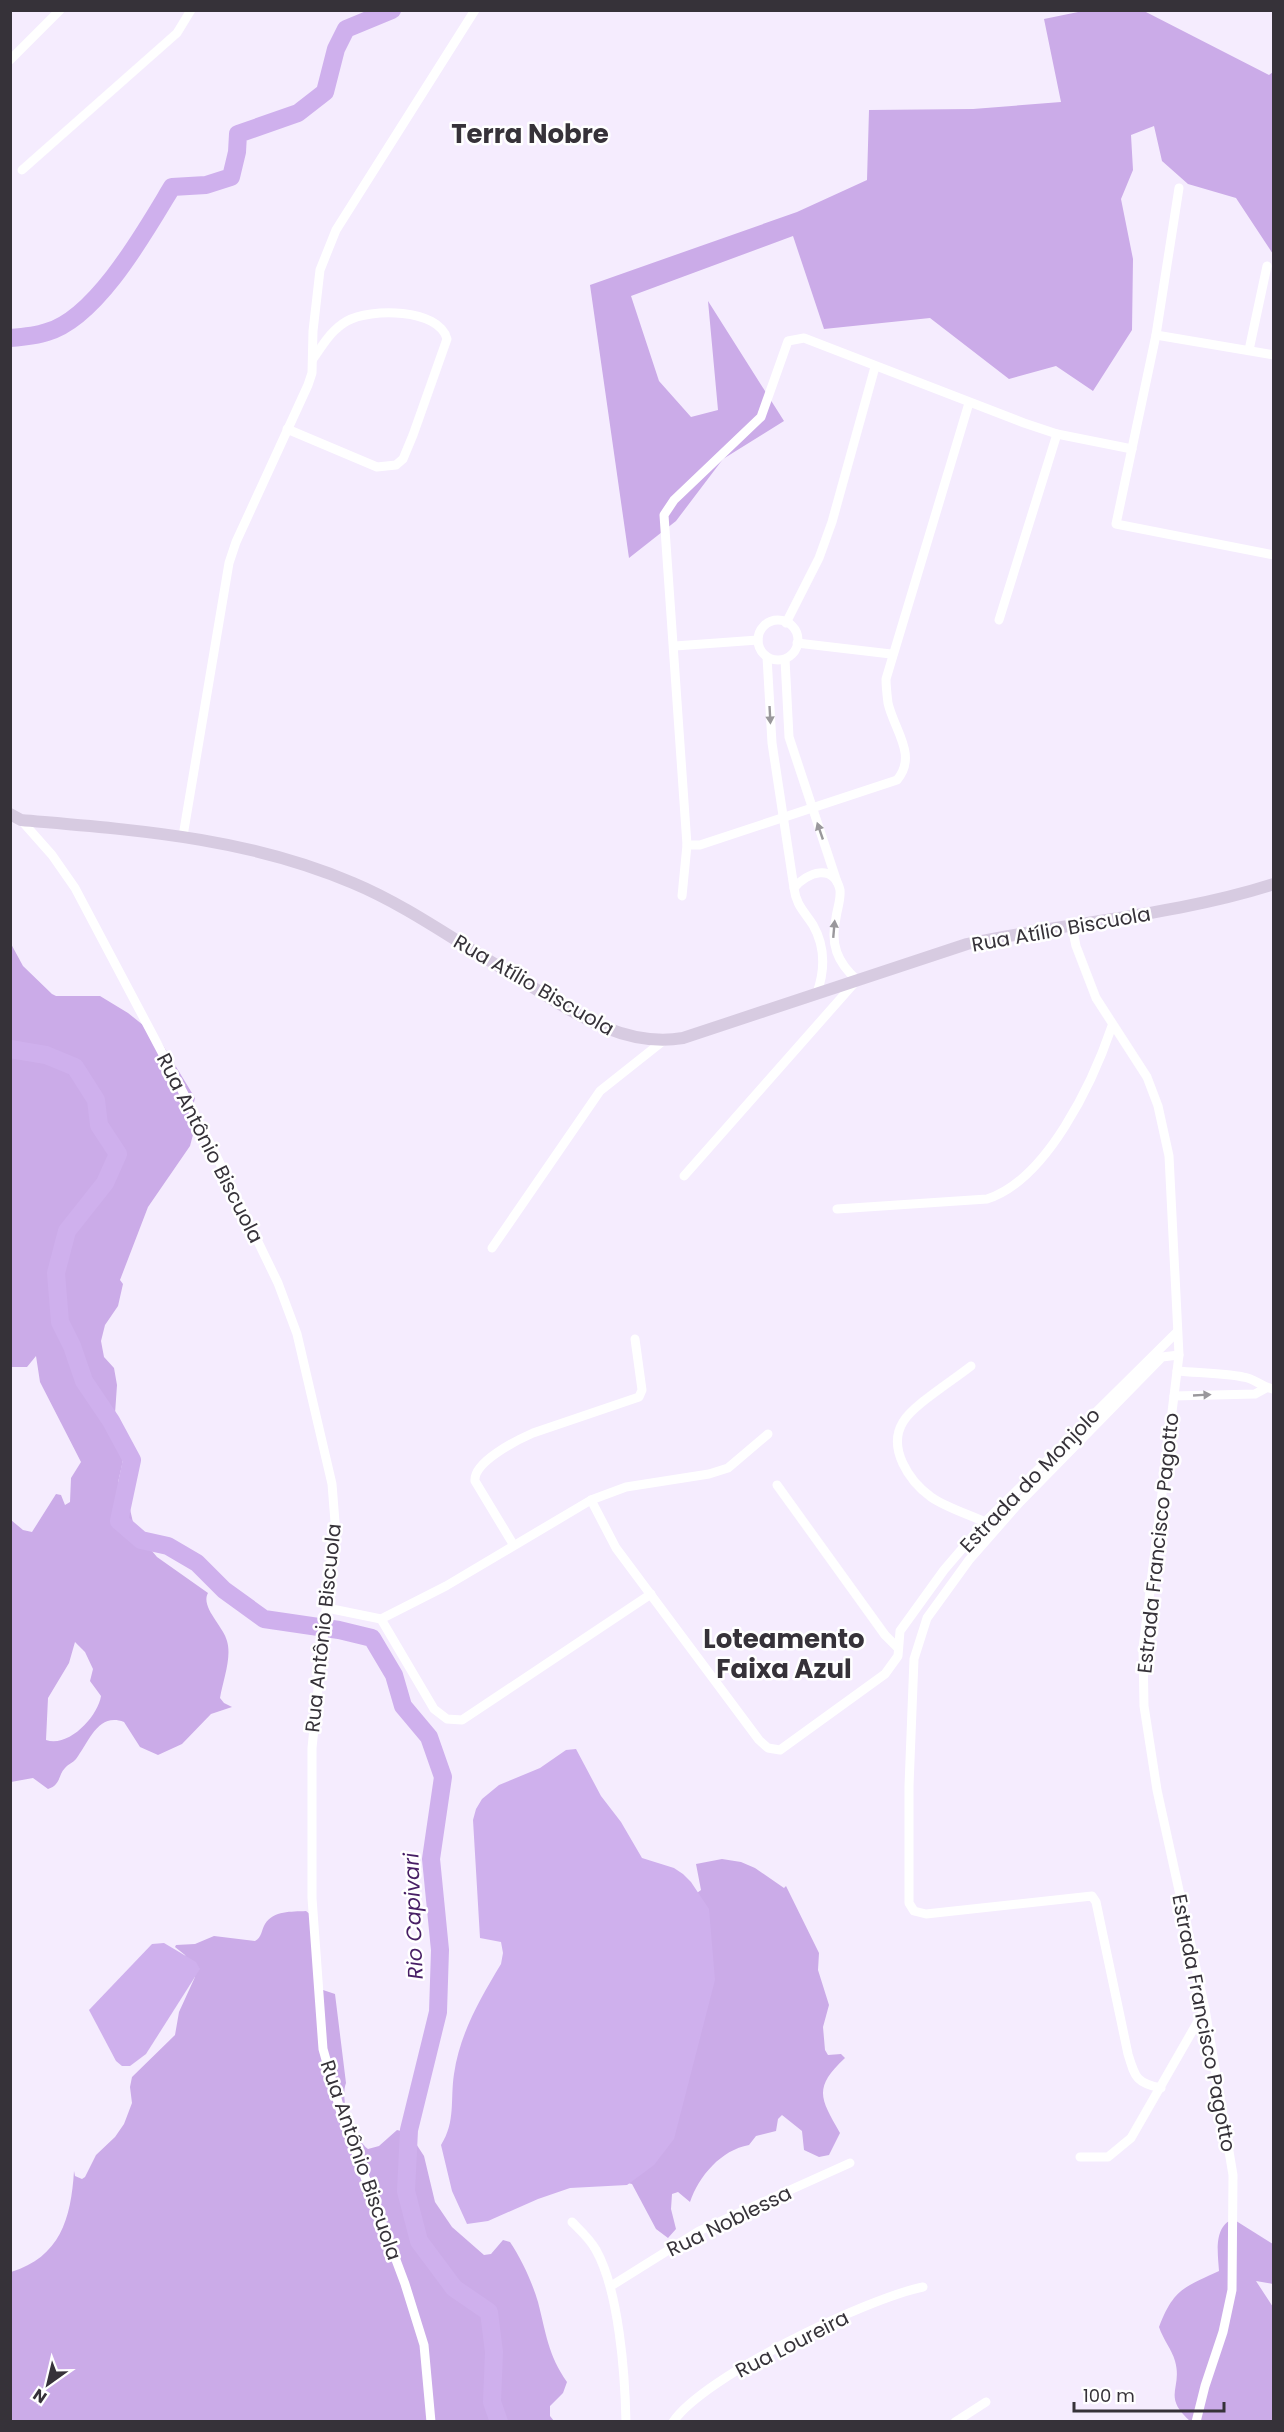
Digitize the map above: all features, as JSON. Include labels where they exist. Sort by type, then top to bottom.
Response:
[{"type":"street","points":[[10,60],[60,10]]},
{"type":"street","points":[[183,836],[229,563],[308,385],[313,359],[316,293],[327,250],[336,230],[475,10]]},
{"type":"street","points":[[22,170],[177,33],[190,14]]},
{"type":"street","points":[[1179,188],[1156,335],[1116,524],[1274,555]]},
{"type":"street","points":[[1250,350],[1267,266]]},
{"type":"street","points":[[287,429],[377,467],[396,465],[403,459],[410,443],[447,339],[446,333],[435,323],[410,313],[368,315],[349,320],[338,327],[313,359]]},
{"type":"street","points":[[1156,335],[1274,355]]},
{"type":"street","points":[[682,896],[687,846],[675,646],[664,515],[674,500],[761,417],[788,341],[804,338],[969,403],[1057,434],[1132,449]]},
{"type":"street","points":[[786,622],[819,558],[875,367]]},
{"type":"street","points":[[687,846],[700,845],[897,780],[905,770],[907,756],[888,704],[886,679],[891,654],[969,403]]},
{"type":"street","points":[[999,620],[1057,434]]},
{"type":"street","points":[[786,622],[795,631],[797,643],[793,653],[784,659],[767,657],[760,650],[759,634],[767,623],[786,622]]},
{"type":"street","points":[[675,646],[758,640]]},
{"type":"street","points":[[797,643],[891,654]]},
{"type":"street","points":[[767,657],[772,743],[795,900],[819,939],[823,972],[817,993]]},
{"type":"street","points":[[684,1176],[857,980],[845,970],[837,957],[833,937],[841,897],[789,737],[784,659]]},
{"type":"street","name":"Rua Atílio Biscuola","points":[[16,817],[183,836],[254,849],[354,884],[396,905],[575,1013],[616,1033],[639,1040],[663,1041],[683,1038],[967,944],[1014,934],[1072,927],[1185,907],[1274,884]]},
{"type":"street","name":"Rua Antônio Biscuola","points":[[16,817],[52,855],[75,888],[212,1147],[278,1283],[297,1334],[332,1484],[335,1522],[312,1748],[311,1859],[323,2049],[341,2113],[405,2284],[424,2345],[431,2421]]},
{"type":"street","points":[[794,888],[802,878],[811,873],[821,872],[832,876],[839,887]]},
{"type":"street","name":"Estrada Francisco Pagotto","points":[[1072,927],[1076,946],[1096,998],[1147,1077],[1160,1116],[1169,1156],[1174,1221],[1176,1332],[1179,1355],[1144,1637],[1142,1677],[1157,1790],[1205,2009],[1233,2175],[1234,2264],[1223,2332],[1196,2421]]},
{"type":"street","points":[[837,1209],[987,1199],[1003,1194],[1024,1179],[1043,1158],[1083,1095],[1099,1062],[1112,1026]]},
{"type":"street","points":[[492,1248],[600,1091],[663,1041]]},
{"type":"street","name":"Estrada do Monjolo","points":[[651,1594],[759,1740],[774,1750],[786,1747],[885,1674],[898,1656],[898,1639],[944,1570],[985,1522],[1176,1332]]},
{"type":"street","points":[[513,1544],[475,1481],[474,1474],[479,1466],[533,1433],[641,1395],[635,1339]]},
{"type":"street","points":[[1161,2088],[1145,2085],[1135,2077],[1128,2054],[1096,1902],[1092,1896],[926,1914],[914,1911],[909,1903],[909,1786],[914,1659],[927,1618],[969,1560],[1020,1502],[1162,1357],[1179,1355]]},
{"type":"street","points":[[971,1366],[912,1412],[903,1422],[897,1445],[901,1460],[921,1488],[933,1498],[985,1522]]},
{"type":"street","points":[[1177,1371],[1242,1376],[1254,1379],[1270,1389]]},
{"type":"street","points":[[1174,1396],[1255,1394],[1270,1389]]},
{"type":"street","points":[[326,1613],[381,1619],[438,1591],[513,1544],[591,1500],[626,1487],[709,1474],[728,1468],[768,1434]]},
{"type":"street","points":[[777,1485],[885,1635],[898,1639]]},
{"type":"street","points":[[381,1619],[434,1709],[447,1719],[462,1720],[651,1594],[616,1548],[591,1500]]},
{"type":"street","points":[[882,1628],[898,1639]]},
{"type":"street","points":[[1080,2157],[1108,2157],[1123,2147],[1139,2127],[1205,2009]]},
{"type":"street","name":"Rua Noblessa","points":[[611,2286],[699,2231],[850,2163]]},
{"type":"street","points":[[573,2222],[597,2252],[611,2286],[625,2391],[626,2421]]},
{"type":"street","name":"Rua Loureira","points":[[673,2421],[703,2394],[781,2346],[893,2294],[923,2288]]},
{"type":"street","points":[[955,2421],[986,2402]]},
{"type":"shaded area","points":[[1083,11],[1144,11],[1269,75],[1273,72],[1273,254],[1236,198],[1188,184],[1162,161],[1154,126],[1131,135],[1133,170],[1121,199],[1133,259],[1132,330],[1093,391],[1056,366],[1009,379],[930,318],[824,329],[793,236],[631,296],[659,381],[691,417],[718,410],[708,301],[784,421],[723,459],[676,521],[629,558],[590,285],[797,212],[867,180],[869,110],[973,109],[1061,102],[1044,19]]},
{"type":"shaded area","points":[[10,942],[23,966],[52,994],[56,996],[100,996],[128,1013],[158,1037],[195,1098],[191,1114],[194,1131],[190,1146],[148,1207],[120,1280],[123,1284],[118,1306],[105,1325],[101,1341],[104,1357],[114,1368],[117,1385],[114,1428],[122,1441],[124,1454],[118,1483],[127,1496],[135,1531],[157,1557],[208,1593],[207,1604],[225,1635],[228,1648],[228,1662],[220,1698],[232,1707],[211,1714],[182,1744],[158,1755],[140,1747],[124,1722],[107,1721],[95,1730],[76,1759],[66,1767],[57,1782],[48,1789],[33,1778],[11,1782],[11,1520],[23,1530],[32,1532],[56,1494],[61,1495],[65,1505],[70,1502],[71,1478],[81,1462],[40,1382],[36,1356],[27,1367],[11,1367]],"holes":[[[75,1642],[85,1652],[93,1669],[90,1681],[101,1696],[99,1704],[88,1721],[73,1735],[55,1741],[46,1740],[48,1698],[69,1663]]]},
{"type":"shaded area","points":[[576,1749],[601,1796],[621,1822],[642,1858],[674,1868],[683,1874],[709,1909],[715,1980],[674,2139],[654,2165],[627,2185],[570,2188],[488,2221],[467,2224],[452,2191],[441,2145],[451,2119],[454,2074],[461,2044],[478,2003],[501,1964],[503,1953],[501,1942],[480,1938],[473,1820],[482,1799],[499,1785],[540,1768],[566,1750]]},
{"type":"shaded area","points":[[722,1859],[741,1862],[755,1868],[784,1888],[786,1886],[819,1953],[818,1970],[829,2005],[823,2027],[825,2050],[828,2055],[841,2054],[845,2058],[828,2077],[823,2094],[824,2102],[840,2133],[829,2155],[819,2157],[804,2150],[802,2131],[782,2115],[778,2119],[776,2131],[756,2136],[749,2145],[720,2158],[705,2174],[690,2202],[678,2192],[672,2194],[671,2209],[676,2229],[668,2238],[656,2229],[632,2184],[609,2179],[690,1898],[701,1890],[696,1864]]},
{"type":"shaded area","points":[[306,1911],[311,1915],[317,1988],[335,1994],[346,2083],[344,2091],[346,2109],[353,2128],[368,2149],[379,2146],[397,2130],[409,2133],[424,2156],[435,2202],[452,2227],[484,2255],[491,2254],[503,2240],[510,2242],[530,2279],[552,2353],[567,2382],[563,2393],[550,2406],[550,2416],[554,2421],[11,2422],[11,2272],[41,2257],[52,2246],[66,2220],[74,2171],[75,2176],[82,2179],[85,2177],[96,2155],[115,2137],[124,2124],[132,2103],[130,2087],[132,2077],[175,2035],[179,2012],[195,1977],[185,1955],[175,1947],[176,1945],[195,1944],[214,1936],[255,1941],[265,1924],[273,1916]]},
{"type":"shaded area","points":[[164,1943],[196,1962],[200,1969],[146,2054],[130,2066],[122,2066],[116,2061],[89,2010],[152,1944]]},
{"type":"shaded area","points":[[1233,2219],[1273,2244],[1273,2284],[1256,2281],[1273,2307],[1273,2421],[1191,2422],[1177,2405],[1175,2361],[1159,2327],[1170,2304],[1182,2290],[1219,2271],[1220,2234],[1222,2228]]},
{"type":"waterway","name":"Rio Capivari","points":[[10,338],[47,332],[66,324],[84,309],[102,291],[134,248],[172,187],[206,185],[231,177],[237,152],[238,134],[298,113],[325,92],[336,49],[346,29],[392,10]]},
{"type":"waterway","name":"Rio Capivari","points":[[10,1049],[46,1055],[75,1067],[96,1100],[99,1125],[118,1154],[105,1183],[67,1231],[56,1273],[60,1322],[72,1346],[84,1381],[111,1421],[132,1460],[119,1521],[141,1540],[168,1546],[197,1563],[224,1590],[264,1619],[339,1630],[372,1638],[394,1675],[403,1706],[429,1737],[443,1777],[431,1859],[440,1950],[438,2012],[409,2130],[406,2191],[419,2241],[454,2288],[489,2312],[494,2352],[492,2402],[499,2422]]},
{"type":"district","name":"Terra Nobre","points":[[530,134]]},
{"type":"district","name":"Loteamento Faixa Azul","points":[[784,1654]]}]
